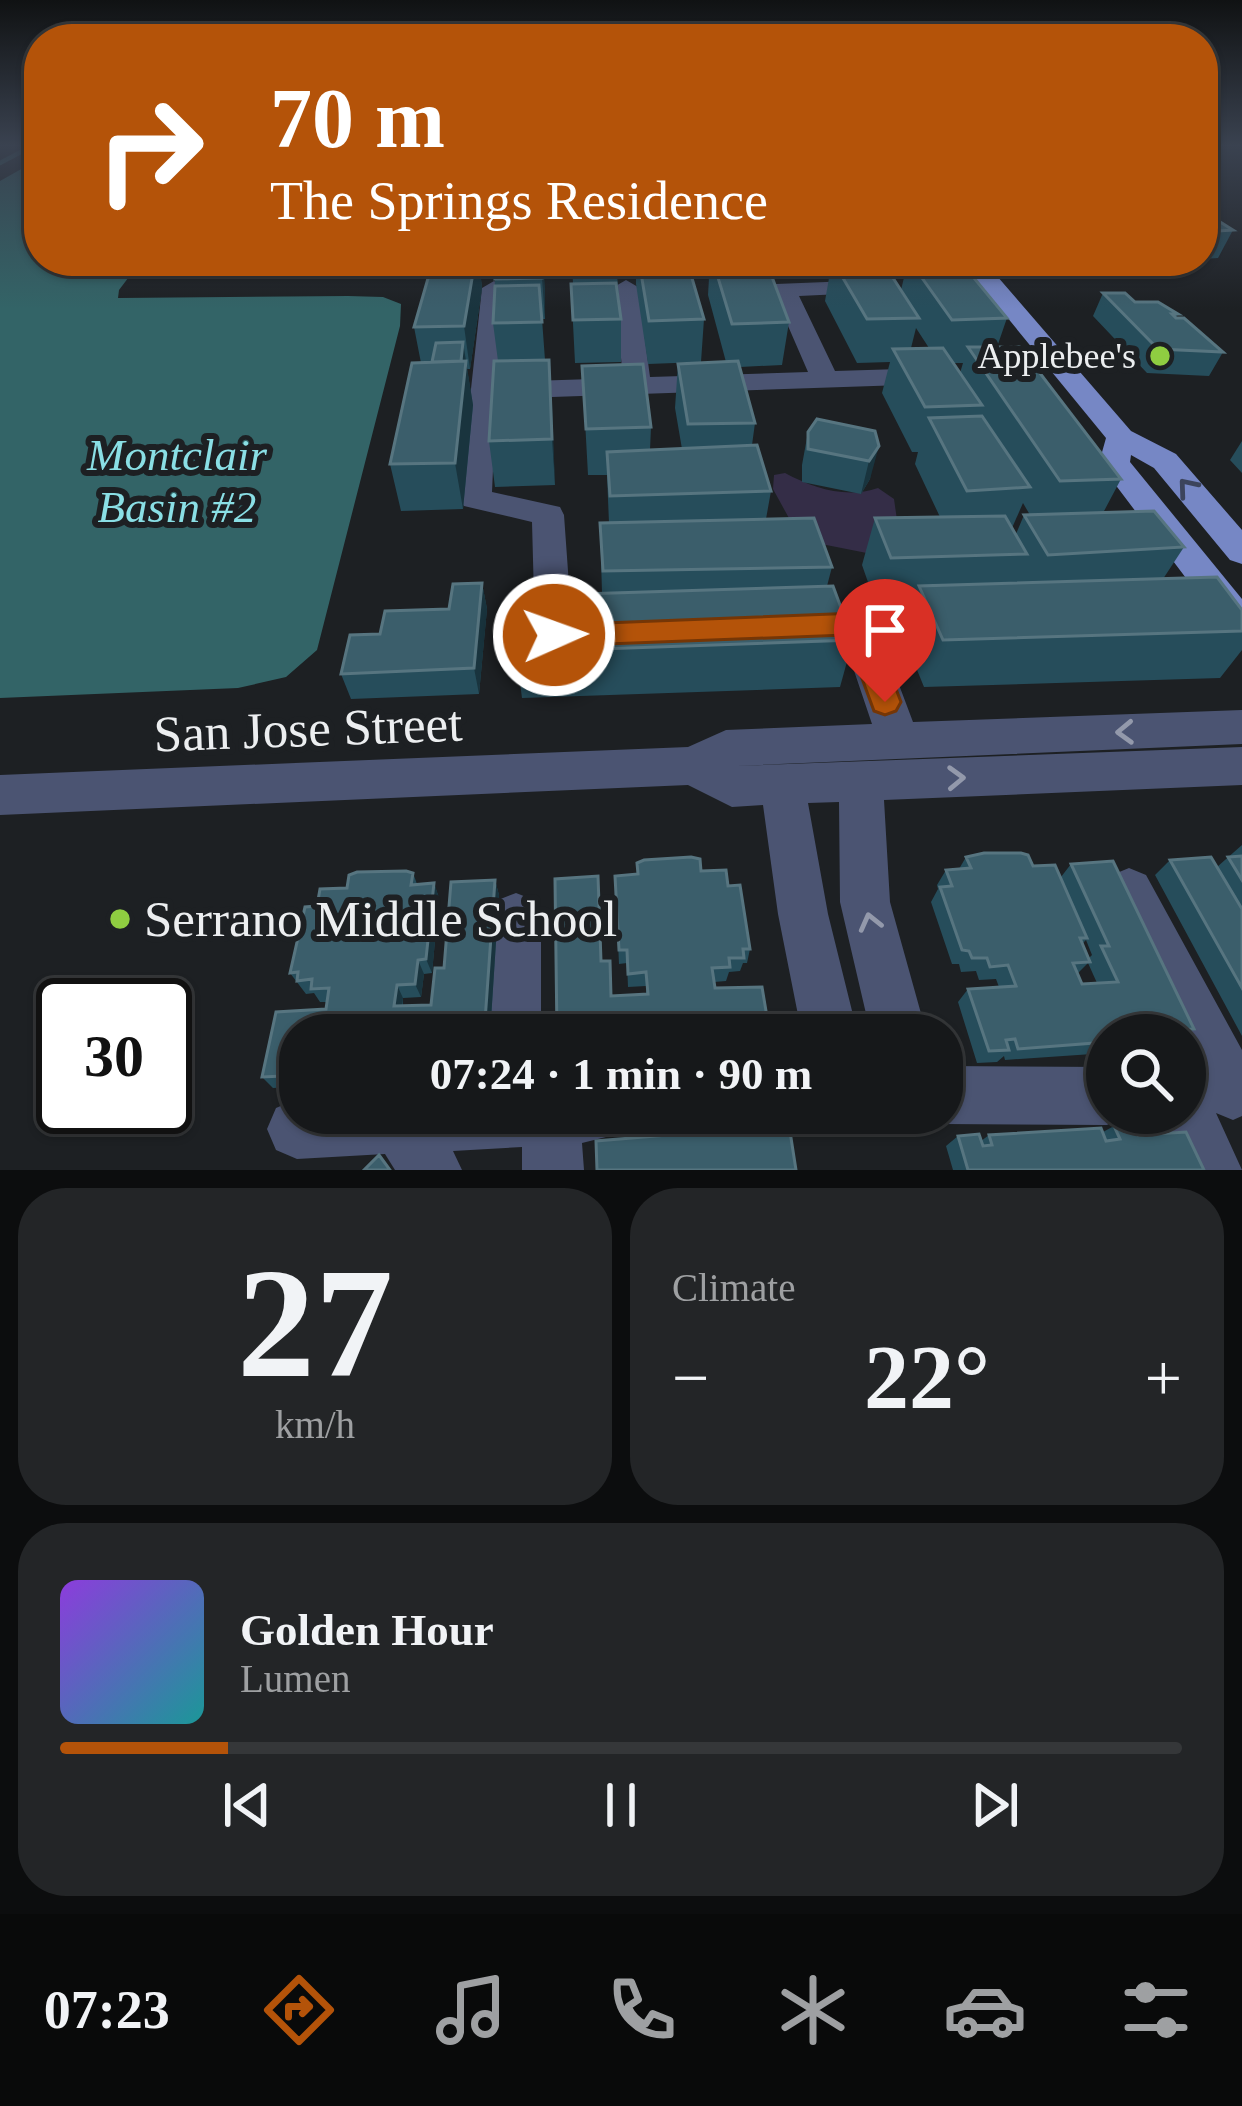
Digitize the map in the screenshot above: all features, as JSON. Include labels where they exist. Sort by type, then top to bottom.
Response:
[{"type":"main road","points":[[985,276],[1121,437],[1165,461],[1242,552]]},
{"type":"main road","points":[[1121,437],[1114,464],[1242,625]]},
{"type":"street","points":[[826,380],[784,290],[899,286]]},
{"type":"street","points":[[626,287],[638,386]]},
{"type":"street","points":[[494,288],[475,499],[548,515],[554,635],[601,634]]},
{"type":"street","points":[[1019,373],[1065,371]]},
{"type":"street","points":[[483,391],[826,380],[944,382]]},
{"type":"street","points":[[764,627],[994,618]]},
{"type":"street","points":[[857,624],[899,741]]},
{"type":"street","name":"San Jose Street","points":[[0,795],[693,766],[726,748],[1242,727]]},
{"type":"street","name":"San Jose Street","points":[[693,766],[732,787],[1242,766]]},
{"type":"street","points":[[861,784],[865,902],[893,1014]]},
{"type":"street","points":[[783,787],[803,914],[825,1014]]},
{"type":"street","points":[[1129,892],[1211,1098],[1212,1170]]},
{"type":"street","points":[[514,1014],[516,917]]},
{"type":"street","points":[[963,1095],[1086,1096]]},
{"type":"street","points":[[330,1134],[416,1147],[496,1134]]},
{"type":"shaded area","points":[[785,473],[830,490],[878,488],[894,499],[900,541],[882,556],[801,540],[773,489],[774,475]]},
{"type":"water","name":"Montclair Basin #2","points":[[0,200],[24,200],[24,276],[130,276],[118,298],[348,296],[383,297],[401,304],[400,326],[317,650],[286,677],[238,688],[0,698]]},
{"type":"building","points":[[429,276],[472,276],[464,326],[414,327]]},
{"type":"building","points":[[495,276],[542,276],[542,278]]},
{"type":"building","points":[[642,276],[691,276],[704,319],[649,321]]},
{"type":"building","points":[[718,276],[772,276],[789,322],[732,324]]},
{"type":"building","points":[[842,276],[892,276],[919,318],[867,319]]},
{"type":"building","points":[[921,276],[972,276],[1007,318],[952,320]]},
{"type":"building","points":[[616,283],[621,319],[573,320],[571,284]]},
{"type":"building","points":[[539,285],[542,322],[493,323],[495,286]]},
{"type":"building","points":[[1103,293],[1125,293],[1135,302],[1158,302],[1223,352],[1158,349]]},
{"type":"building","points":[[463,342],[461,361],[432,362],[436,343]]},
{"type":"building","points":[[968,347],[1020,347],[1121,479],[1060,481]]},
{"type":"building","points":[[943,348],[982,405],[925,407],[893,349]]},
{"type":"building","points":[[549,360],[552,439],[489,441],[494,361]]},
{"type":"building","points":[[466,361],[455,463],[390,464],[412,363]]},
{"type":"building","points":[[738,361],[755,423],[688,424],[678,364]]},
{"type":"building","points":[[643,364],[651,427],[586,429],[582,366]]},
{"type":"building","points":[[982,416],[1030,487],[967,491],[929,418]]},
{"type":"building","points":[[817,419],[875,431],[879,446],[869,461],[808,449],[808,432]]},
{"type":"building","points":[[757,445],[771,491],[610,496],[607,452]]},
{"type":"building","points":[[1154,511],[1184,547],[1048,555],[1024,515]]},
{"type":"building","points":[[1005,516],[1027,554],[891,558],[875,518]]},
{"type":"building","points":[[814,518],[832,567],[603,571],[600,523]]},
{"type":"building","points":[[1217,577],[1242,610],[1242,631],[943,640],[919,586]]},
{"type":"building","points":[[482,583],[474,668],[341,674],[350,635],[380,634],[385,611],[449,609],[453,584]]},
{"type":"building","points":[[833,586],[853,640],[516,652],[518,596]]},
{"type":"building","points":[[1021,853],[1028,855],[1033,866],[1055,865],[1087,938],[1080,938],[1090,962],[1073,963],[1082,984],[1118,982],[1101,946],[1109,946],[1071,864],[1113,861],[1187,1014],[1086,1014],[1086,1044],[1018,1049],[1015,1039],[1006,1040],[1009,1050],[989,1051],[968,989],[1016,986],[1008,965],[990,967],[987,958],[972,958],[962,950],[940,887],[952,886],[946,870],[971,868],[966,857]]},
{"type":"building","points":[[1242,856],[1242,880],[1228,857]]},
{"type":"building","points":[[1211,857],[1242,909],[1242,988],[1170,860]]},
{"type":"building","points":[[700,859],[701,871],[726,870],[728,886],[740,885],[750,949],[743,949],[744,958],[729,958],[730,967],[712,968],[715,988],[762,987],[766,1014],[557,1014],[555,879],[598,876],[601,961],[610,961],[611,996],[648,994],[646,972],[628,974],[627,950],[619,950],[615,876],[638,874],[637,863]]},
{"type":"building","points":[[406,871],[413,873],[411,885],[434,883],[426,959],[418,960],[415,984],[397,985],[394,1006],[431,1005],[435,968],[444,968],[451,882],[495,880],[485,1014],[279,1014],[279,1076],[262,1077],[276,1012],[326,1009],[329,988],[311,989],[312,979],[297,981],[298,972],[290,973],[305,907],[317,906],[320,889],[347,888],[349,875]]},
{"type":"building","points":[[1086,1129],[1086,1134],[1103,1134],[1106,1141],[1120,1139],[1118,1134],[1187,1134],[1204,1170],[968,1170],[958,1136],[979,1134],[983,1146],[992,1145],[989,1135]]},
{"type":"building","points":[[680,1134],[790,1134],[796,1170],[597,1170],[596,1141]]},
{"type":"building","points":[[379,1155],[390,1170],[364,1170]]},
{"type":"place","name":"Applebee's","points":[[1160,356]]},
{"type":"place","name":"Serrano Middle School","points":[[120,919]]},
{"type":"route","points":[[554,635],[857,624],[885,702]]}]
